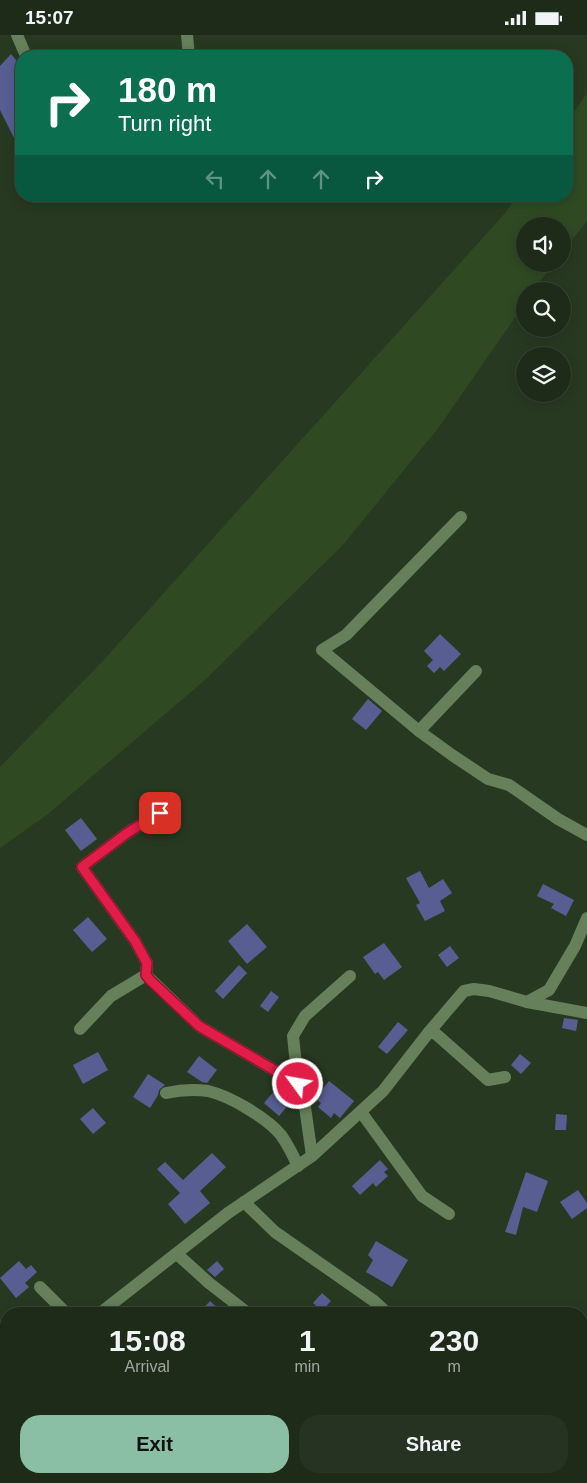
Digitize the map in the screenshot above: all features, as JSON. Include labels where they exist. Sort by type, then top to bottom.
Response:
[{"type":"street","points":[[16,35],[23,50]]},
{"type":"street","points":[[187,35],[188,50]]},
{"type":"street","points":[[461,517],[346,635],[322,650],[419,731],[488,779],[509,785],[558,819],[587,835]]},
{"type":"street","points":[[419,731],[476,671]]},
{"type":"street","points":[[146,975],[147,963],[135,941],[82,867],[127,833],[160,813]]},
{"type":"street","points":[[528,1002],[549,990],[575,946],[587,918]]},
{"type":"street","points":[[80,1029],[111,996],[146,975]]},
{"type":"street","points":[[146,975],[199,1026],[298,1084]]},
{"type":"street","points":[[312,1156],[305,1107],[298,1084],[294,1042],[296,1028],[319,1001],[350,976]]},
{"type":"street","points":[[108,1307],[244,1203],[312,1156],[383,1091],[464,991],[474,989],[489,991],[528,1002],[587,1013]]},
{"type":"street","points":[[549,990],[554,1007]]},
{"type":"street","points":[[429,1032],[436,1034],[488,1080],[505,1077]]},
{"type":"street","points":[[166,1093],[183,1089],[209,1092],[236,1103],[265,1120],[280,1134],[298,1166]]},
{"type":"street","points":[[361,1112],[422,1196],[449,1214]]},
{"type":"street","points":[[244,1203],[275,1232],[380,1307]]},
{"type":"street","points":[[177,1254],[209,1283],[240,1307]]},
{"type":"street","points":[[40,1287],[60,1307]]},
{"type":"green space","points":[[587,93],[587,221],[571,241],[571,217],[516,217],[516,272],[547,272],[540,282],[516,282],[516,316],[439,427],[342,546],[206,679],[48,814],[0,848],[0,767],[101,663],[506,212],[513,202],[573,202],[573,114]]},
{"type":"building","points":[[11,54],[15,59],[14,138],[0,110],[0,66]]},
{"type":"building","points":[[440,634],[461,654],[444,671],[440,667],[434,673],[427,666],[433,660],[424,651]]},
{"type":"building","points":[[368,699],[382,711],[366,730],[352,719]]},
{"type":"building","points":[[81,818],[97,839],[81,851],[65,830]]},
{"type":"building","points":[[420,871],[429,888],[443,879],[452,893],[440,901],[445,911],[425,921],[416,905],[420,903],[406,878]]},
{"type":"building","points":[[543,884],[574,900],[566,916],[551,908],[554,904],[537,896]]},
{"type":"building","points":[[88,917],[107,939],[92,952],[73,930]]},
{"type":"building","points":[[247,924],[267,947],[247,964],[228,941]]},
{"type":"building","points":[[384,943],[402,967],[384,980],[378,972],[375,974],[363,957]]},
{"type":"building","points":[[450,946],[459,958],[447,967],[438,955]]},
{"type":"building","points":[[239,965],[247,973],[223,999],[215,991]]},
{"type":"building","points":[[271,991],[279,997],[268,1012],[260,1006]]},
{"type":"building","points":[[564,1018],[578,1020],[576,1031],[562,1028]]},
{"type":"building","points":[[398,1022],[408,1030],[387,1054],[378,1047]]},
{"type":"building","points":[[98,1052],[108,1070],[83,1084],[73,1065]]},
{"type":"building","points":[[520,1054],[531,1063],[521,1074],[511,1065]]},
{"type":"building","points":[[199,1056],[217,1070],[207,1083],[202,1082],[187,1072]]},
{"type":"building","points":[[148,1074],[165,1085],[159,1090],[150,1108],[133,1097]]},
{"type":"building","points":[[329,1081],[354,1101],[340,1118],[334,1113],[331,1118],[318,1107],[321,1103],[315,1098]]},
{"type":"building","points":[[275,1090],[290,1103],[279,1116],[264,1103]]},
{"type":"building","points":[[93,1108],[106,1123],[93,1134],[80,1119]]},
{"type":"building","points":[[556,1114],[567,1115],[566,1130],[555,1130]]},
{"type":"building","points":[[212,1153],[226,1167],[200,1191],[210,1203],[185,1224],[168,1204],[180,1193],[157,1169],[165,1162],[183,1180]]},
{"type":"building","points":[[380,1160],[388,1169],[384,1172],[388,1176],[376,1187],[373,1183],[360,1195],[352,1186]]},
{"type":"building","points":[[526,1172],[548,1181],[537,1212],[523,1207],[516,1235],[505,1232]]},
{"type":"building","points":[[578,1190],[587,1203],[587,1208],[572,1219],[560,1202]]},
{"type":"building","points":[[376,1241],[408,1260],[392,1287],[366,1272],[373,1260],[368,1255]]},
{"type":"building","points":[[19,1261],[26,1269],[31,1265],[37,1272],[25,1283],[29,1287],[16,1298],[0,1278]]},
{"type":"building","points":[[217,1261],[224,1269],[215,1277],[207,1270]]},
{"type":"building","points":[[322,1293],[331,1301],[326,1307],[318,1307],[313,1303]]},
{"type":"building","points":[[210,1301],[216,1307],[204,1307]]},
{"type":"route","points":[[160,813],[127,833],[82,867],[94,887],[135,941],[147,963],[146,975],[150,980],[199,1026],[229,1045],[255,1057],[298,1084]]}]
